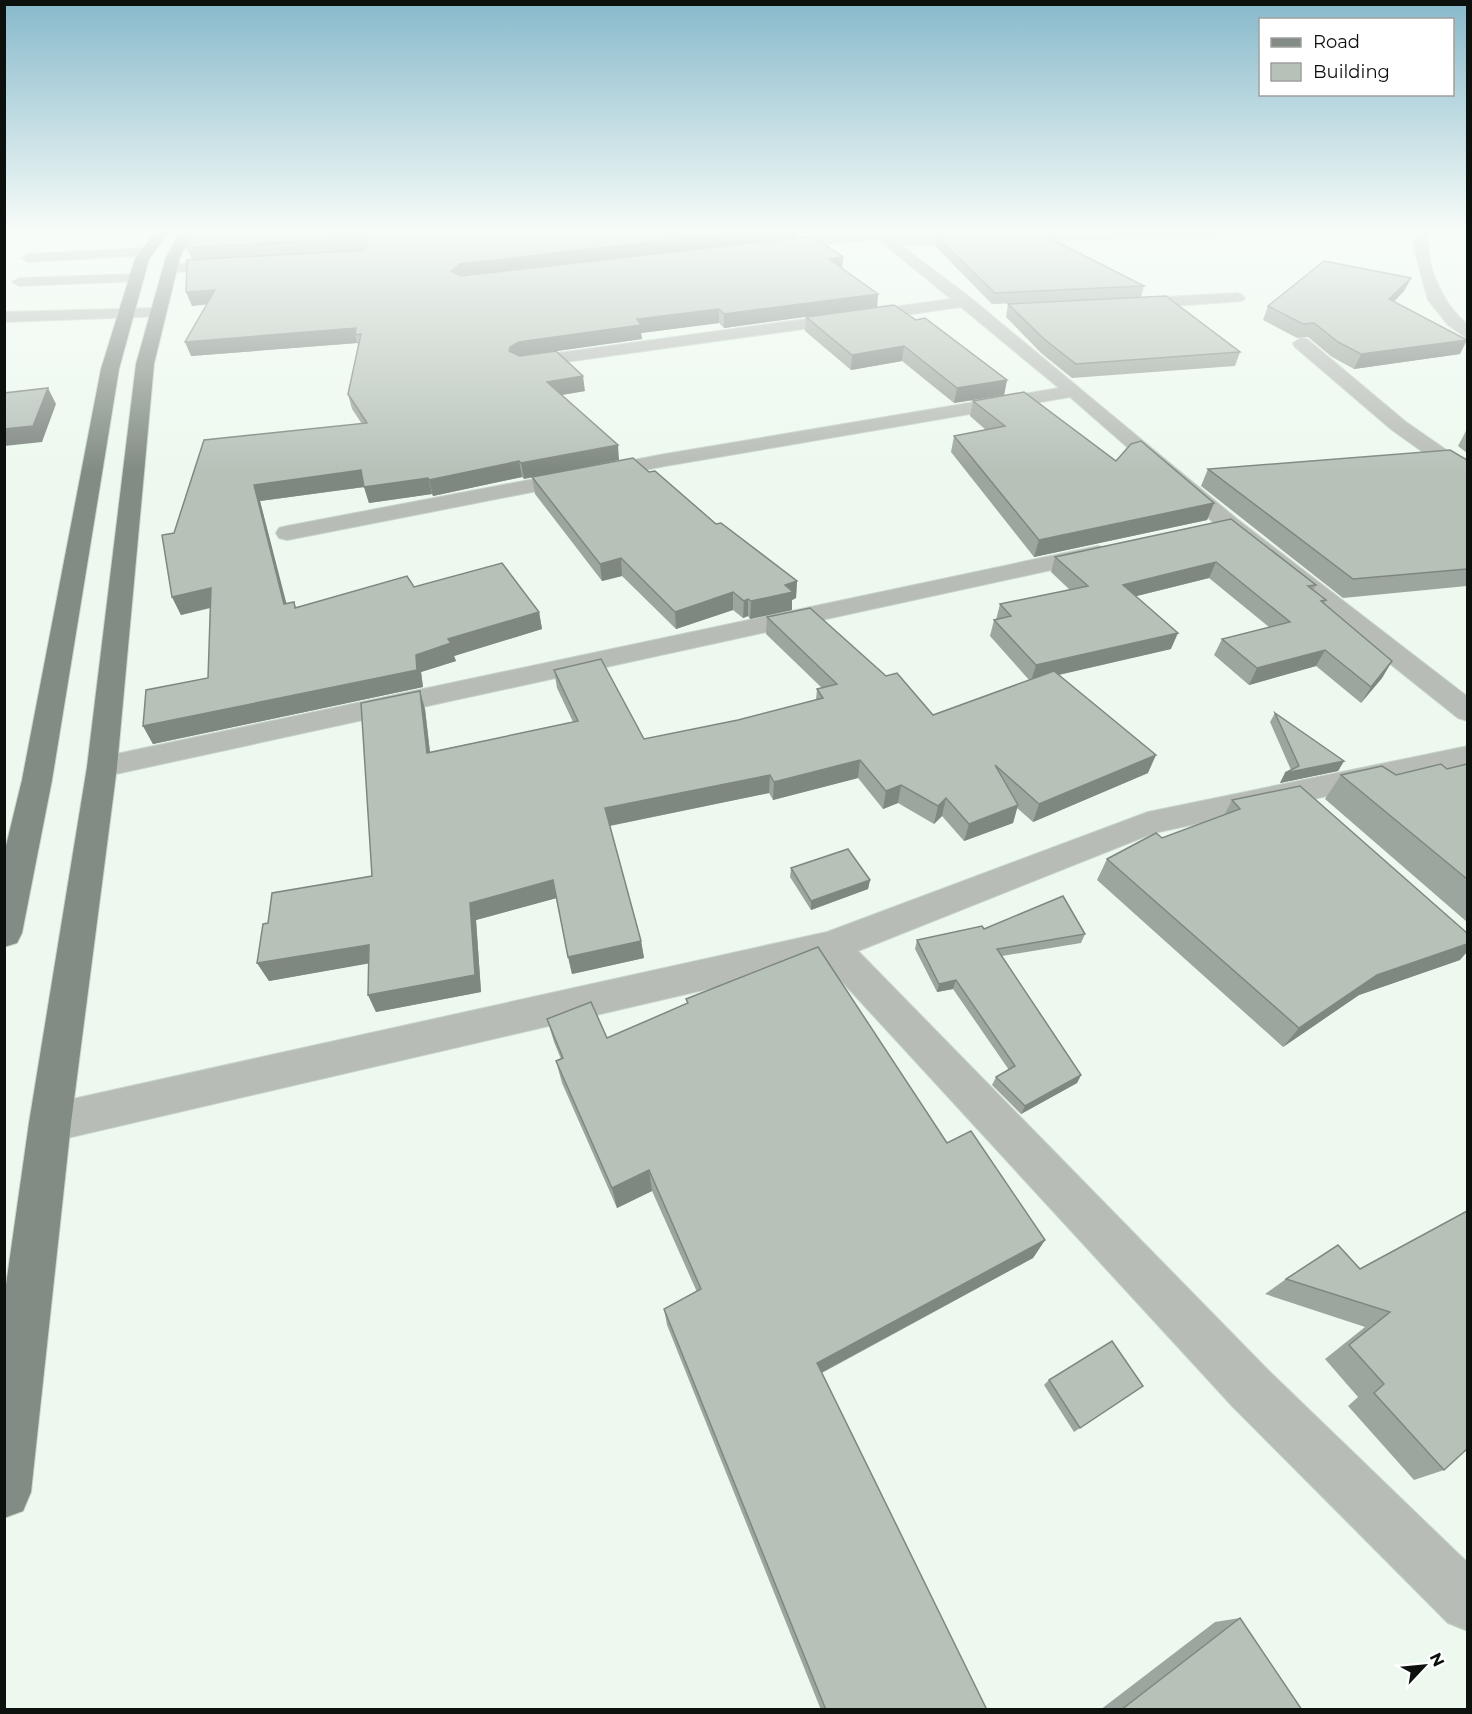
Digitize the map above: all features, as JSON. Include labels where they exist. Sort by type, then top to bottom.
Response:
[{"type":"main road","points":[[4,933],[37,780],[110,369],[126,311]]},
{"type":"main road","points":[[4,1491],[50,1123],[102,766],[145,364],[158,313]]},
{"type":"street","points":[[522,363],[940,311]]},
{"type":"street","points":[[977,311],[1229,524],[1467,712]]},
{"type":"street","points":[[1445,311],[1467,334]]},
{"type":"street","points":[[4,316],[158,313]]},
{"type":"street","points":[[1300,343],[1399,426],[1467,475]]},
{"type":"street","points":[[287,533],[665,460],[1074,391]]},
{"type":"street","points":[[1194,532],[1229,524]]},
{"type":"street","points":[[102,766],[737,632],[1123,547]]},
{"type":"street","points":[[50,1123],[831,946],[1148,823],[1467,756]]},
{"type":"street","points":[[1293,792],[1319,815]]},
{"type":"street","points":[[831,946],[1251,1389],[1467,1603]]},
{"type":"building","points":[[203,311],[703,311],[637,319],[641,325],[519,342],[510,347],[509,351],[520,356],[556,351],[583,376],[547,382],[618,445],[521,463],[519,461],[429,480],[428,478],[364,487],[361,470],[254,485],[284,604],[294,602],[295,608],[407,576],[414,587],[502,563],[539,612],[448,639],[451,643],[416,655],[417,670],[143,726],[146,690],[208,678],[211,588],[172,597],[162,535],[174,533],[204,440],[367,423],[348,394],[361,334],[355,335],[356,328],[185,342]]},
{"type":"building","points":[[721,311],[747,311],[724,314]]},
{"type":"building","points":[[850,311],[903,311],[916,320],[925,318],[1007,380],[957,388],[904,346],[852,355],[806,317]]},
{"type":"building","points":[[1015,311],[1186,311],[1240,352],[1076,364],[1044,339]]},
{"type":"building","points":[[1278,311],[1412,311],[1467,340],[1361,354],[1338,342],[1314,323],[1303,324]]},
{"type":"building","points":[[48,388],[33,426],[4,429],[4,393]]},
{"type":"building","points":[[1024,392],[1116,461],[1131,444],[1141,441],[1214,503],[1039,540],[954,436],[1005,426],[973,401]]},
{"type":"building","points":[[1450,450],[1467,460],[1467,569],[1353,579],[1208,469]]},
{"type":"building","points":[[633,458],[649,472],[655,471],[716,524],[721,523],[797,581],[785,585],[793,592],[744,601],[733,592],[675,612],[621,558],[600,564],[532,477]]},
{"type":"building","points":[[1231,519],[1316,585],[1308,586],[1326,600],[1321,601],[1392,661],[1371,687],[1325,650],[1257,668],[1222,639],[1290,622],[1216,562],[1123,585],[1178,633],[1036,665],[994,620],[1011,616],[1000,604],[1088,586],[1055,557]]},
{"type":"building","points":[[810,608],[886,676],[897,673],[933,715],[1054,671],[1156,755],[1039,804],[995,765],[1018,805],[969,824],[946,798],[938,806],[901,785],[886,791],[860,760],[774,782],[770,775],[605,808],[641,941],[568,957],[553,880],[470,903],[475,975],[368,995],[369,945],[257,963],[263,924],[268,923],[272,893],[372,876],[361,703],[420,691],[427,753],[578,721],[554,670],[601,659],[644,739],[738,720],[823,698],[817,689],[837,684],[767,617]]},
{"type":"building","points":[[1275,713],[1344,761],[1285,773],[1299,766]]},
{"type":"building","points":[[1441,764],[1447,769],[1467,764],[1467,879],[1341,775],[1382,766],[1396,775]]},
{"type":"building","points":[[1300,786],[1467,933],[1467,944],[1377,975],[1299,1028],[1107,859],[1156,833],[1162,838],[1240,809],[1232,800]]},
{"type":"building","points":[[848,849],[870,880],[811,901],[791,868]]},
{"type":"building","points":[[1063,896],[1085,934],[997,949],[1081,1075],[1025,1106],[996,1077],[1015,1066],[956,980],[939,984],[917,940],[982,926],[984,929]]},
{"type":"building","points":[[818,947],[947,1143],[971,1131],[1045,1240],[817,1363],[987,1710],[826,1710],[664,1309],[701,1289],[649,1170],[612,1188],[556,1061],[563,1058],[547,1019],[591,1002],[607,1038],[688,1003],[686,999]]},
{"type":"building","points":[[1467,1211],[1467,1449],[1444,1470],[1374,1393],[1384,1384],[1349,1345],[1390,1312],[1286,1279],[1338,1245],[1360,1269]]},
{"type":"building","points":[[1112,1341],[1143,1386],[1080,1428],[1049,1380]]},
{"type":"building","points":[[1240,1618],[1302,1710],[1121,1710]]}]
